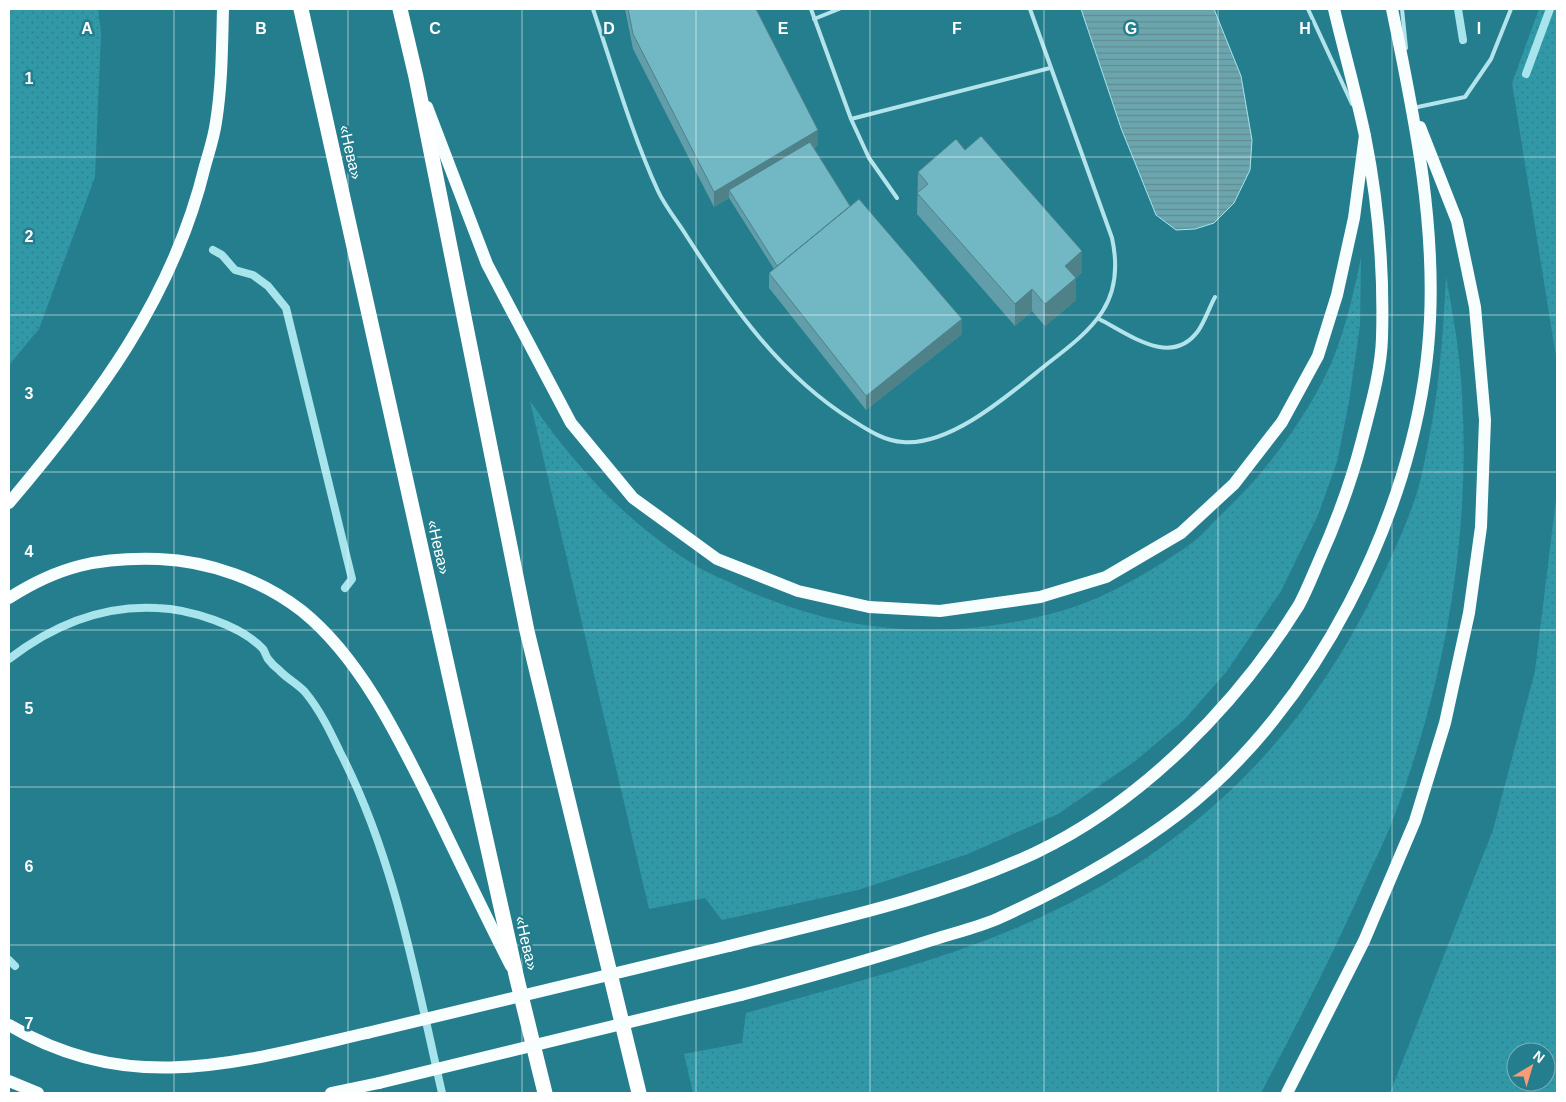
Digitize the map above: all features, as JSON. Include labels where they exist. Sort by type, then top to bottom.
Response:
[{"type":"highway","name":"«Нева»","points":[[301,9],[517,980],[545,1093]]},
{"type":"highway","points":[[400,9],[416,77],[527,631],[639,1093]]},
{"type":"main road","points":[[9,503],[54,449],[123,356],[177,255],[201,185],[216,123],[222,54],[223,9]]},
{"type":"main road","points":[[9,1025],[36,1041],[80,1057],[131,1068],[192,1067],[254,1059],[367,1034],[729,946],[876,909],[965,883],[1039,851],[1103,813],[1153,775],[1202,731],[1241,686],[1300,603],[1336,522],[1355,469],[1370,410],[1382,340],[1379,226],[1363,129],[1334,9]]},
{"type":"main road","points":[[331,1093],[741,996],[888,954],[993,920],[1055,891],[1123,854],[1182,812],[1238,760],[1278,714],[1338,627],[1378,547],[1398,487],[1417,420],[1428,348],[1430,284],[1424,201],[1413,109],[1392,9]]},
{"type":"main road","points":[[416,77],[487,264],[571,423],[633,498],[717,559],[798,591],[878,608],[940,612],[1040,597],[1106,577],[1181,533],[1234,484],[1282,422],[1318,356],[1337,295],[1354,218],[1363,129]]},
{"type":"main road","points":[[1287,1093],[1364,942],[1414,822],[1445,723],[1470,613],[1481,527],[1485,420],[1475,307],[1457,221],[1413,109]]},
{"type":"main road","points":[[9,598],[34,582],[78,565],[122,558],[170,560],[212,567],[256,583],[302,611],[330,639],[366,683],[415,772],[517,980]]},
{"type":"main road","points":[[9,1081],[38,1093]]},
{"type":"lane","points":[[593,9],[624,101],[658,192],[718,285],[780,362],[828,405],[879,437],[905,443],[931,438],[970,423],[1082,337],[1098,319],[1112,297],[1116,279],[1116,259],[1112,238],[1030,9]]},
{"type":"lane","points":[[811,9],[851,119],[869,158],[896,198]]},
{"type":"lane","points":[[814,19],[840,9]]},
{"type":"lane","points":[[1308,9],[1363,129]]},
{"type":"lane","points":[[1402,9],[1413,109],[1466,97],[1491,60],[1511,9]]},
{"type":"lane","points":[[851,119],[1050,68]]},
{"type":"lane","points":[[1098,319],[1156,347],[1168,350],[1180,346],[1198,331],[1215,297]]},
{"type":"shaded area","points":[[9,9],[98,9],[101,33],[95,177],[39,329],[9,365]]},
{"type":"shaded area","points":[[1081,9],[1214,9],[1241,76],[1252,140],[1250,170],[1234,203],[1214,223],[1195,229],[1176,230],[1156,215],[1121,128]]},
{"type":"shaded area","points":[[1539,9],[1557,9],[1557,363],[1512,83]]},
{"type":"shaded area","points":[[1361,257],[1360,325],[1349,402],[1337,462],[1318,515],[1281,591],[1227,671],[1184,720],[1134,762],[1058,814],[968,854],[858,890],[722,920],[705,898],[649,909],[530,401],[566,449],[605,493],[626,513],[673,551],[702,569],[733,584],[773,601],[813,614],[894,629],[936,630],[1019,621],[1077,606],[1111,592],[1144,574],[1194,541],[1241,495],[1285,442],[1321,384],[1331,364],[1345,325]]},
{"type":"shaded area","points":[[1446,277],[1459,358],[1463,416],[1463,474],[1460,532],[1453,590],[1443,647],[1430,704],[1414,760],[1389,830],[1329,959],[1261,1093],[693,1093],[684,1054],[742,1043],[746,1013],[951,953],[1030,922],[1068,904],[1118,876],[1165,845],[1208,810],[1248,773],[1285,732],[1318,689],[1348,641],[1381,579],[1408,518],[1421,477],[1435,406],[1442,342]]},
{"type":"shaded area","points":[[1557,491],[1557,1093],[1390,1093],[1493,830],[1535,671]]},
{"type":"building","points":[[628,9],[756,9],[818,130],[714,192],[633,34]]},
{"type":"building","points":[[981,136],[1082,251],[1065,266],[1076,278],[1045,304],[1032,289],[1015,304],[917,193],[928,184],[918,172],[956,139],[965,150]]},
{"type":"building","points":[[810,142],[850,206],[777,266],[729,190]]},
{"type":"building","points":[[859,199],[962,319],[866,396],[769,273]]},
{"type":"waterway","points":[[1458,9],[1463,40]]},
{"type":"waterway","points":[[1526,74],[1550,9]]},
{"type":"waterway","points":[[213,250],[222,255],[235,270],[253,275],[268,286],[286,308],[352,579],[345,588]]},
{"type":"waterway","points":[[9,659],[60,627],[97,614],[136,608],[170,609],[199,615],[242,633],[263,649],[267,658],[285,676],[302,689],[315,706],[359,792],[375,833],[402,919],[442,1093]]},
{"type":"waterway","points":[[9,960],[15,966]]}]
